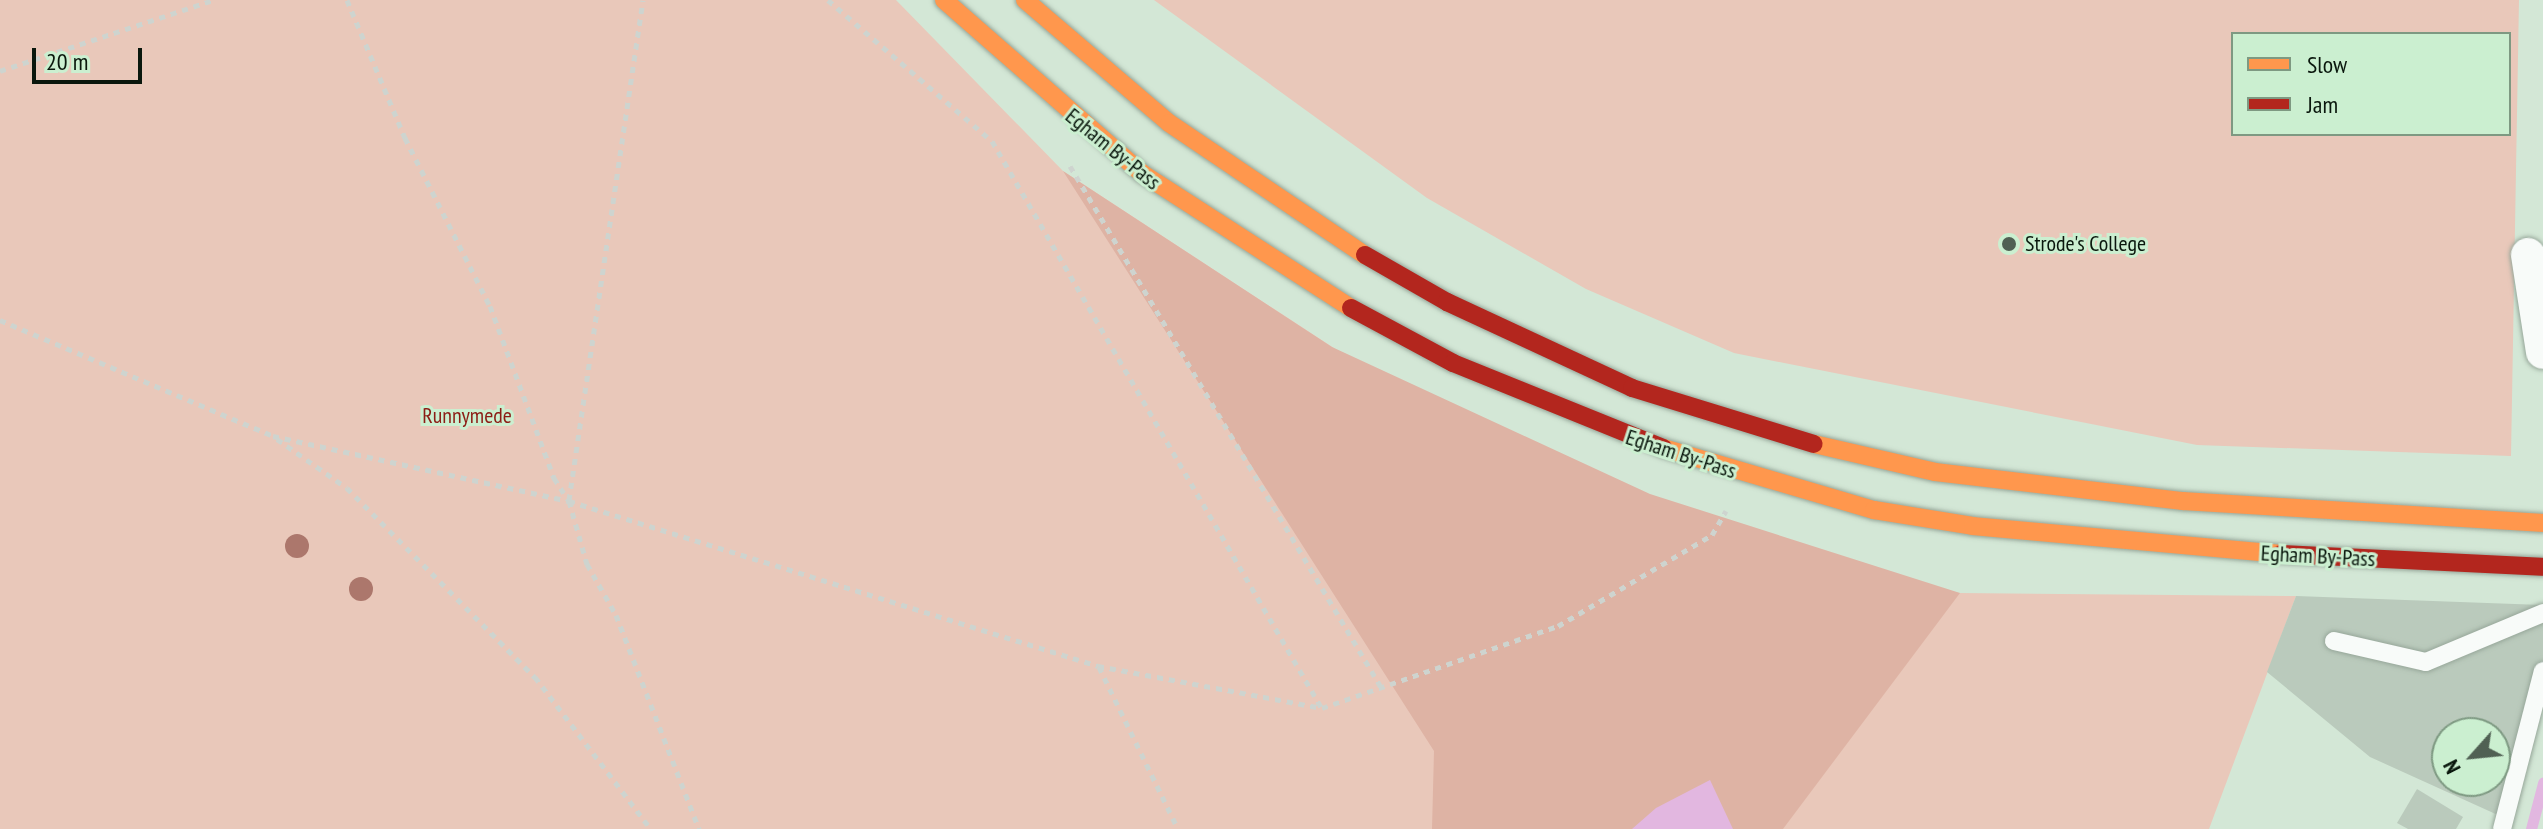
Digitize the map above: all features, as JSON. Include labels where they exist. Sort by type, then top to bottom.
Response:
[{"type":"main road","name":"Egham By-Pass","points":[[944,0],[1143,174],[1302,281],[1514,391],[1746,476],[1874,510],[1973,526],[2207,550],[2543,567]]},
{"type":"main road","points":[[1025,0],[1169,123],[1324,231],[1460,309],[1632,388],[1769,434],[1935,472],[2183,501],[2543,523]]},
{"type":"street","points":[[2528,255],[2543,352]]},
{"type":"lane","points":[[2334,641],[2426,662],[2543,613]]},
{"type":"lane","points":[[2502,829],[2543,671]]},
{"type":"path","points":[[0,71],[213,0]]},
{"type":"path","points":[[347,0],[405,138],[490,306],[554,478],[569,501],[587,564],[616,615],[699,829]]},
{"type":"path","points":[[569,501],[643,0]]},
{"type":"path","points":[[828,0],[992,141],[1322,708]]},
{"type":"path","points":[[1064,155],[1381,687]]},
{"type":"path","points":[[0,320],[273,436],[569,501],[1098,666],[1322,708],[1558,626],[1712,535],[1746,476]]},
{"type":"path","points":[[273,436],[347,488],[535,677],[651,829]]},
{"type":"path","points":[[1098,666],[1178,829]]},
{"type":"green space","name":"Runnymede","points":[[0,0],[896,0],[1063,171],[1664,564],[1960,593],[2296,596],[2209,829],[0,829]]},
{"type":"green space","name":"Strode's College","points":[[1154,0],[2519,0],[2511,456],[2197,445],[1734,353],[1586,289],[1427,198]]},
{"type":"shaded area","points":[[1063,171],[1332,347],[1650,494],[1960,593],[1783,829],[1432,829],[1434,751]]},
{"type":"shaded area","points":[[1710,780],[1733,829],[1632,829],[1656,808]]},
{"type":"building","points":[[2296,596],[2543,605],[2543,671],[2511,779],[2511,717],[2431,717],[2431,785],[2370,757],[2267,672]]},
{"type":"building","points":[[2417,789],[2463,817],[2456,829],[2408,829],[2397,823]]},
{"type":"building","points":[[2458,797],[2506,797],[2500,816]]},
{"type":"waterway","points":[[2531,829],[2543,783]]},
{"type":"traffic: slow","points":[[944,0],[1143,174],[1351,308]]},
{"type":"traffic: slow","points":[[1025,0],[1169,123],[1365,255]]},
{"type":"traffic: slow","points":[[1814,444],[1935,472],[2183,501],[2543,523]]},
{"type":"traffic: slow","points":[[1663,448],[1874,510],[1973,526],[2281,554]]},
{"type":"traffic: jam","points":[[1365,255],[1447,302],[1632,388],[1814,444]]},
{"type":"traffic: jam","points":[[1351,308],[1453,363],[1663,448]]},
{"type":"traffic: jam","points":[[2281,554],[2543,567]]},
{"type":"place","name":"Strode's College","points":[[2009,244]]}]
